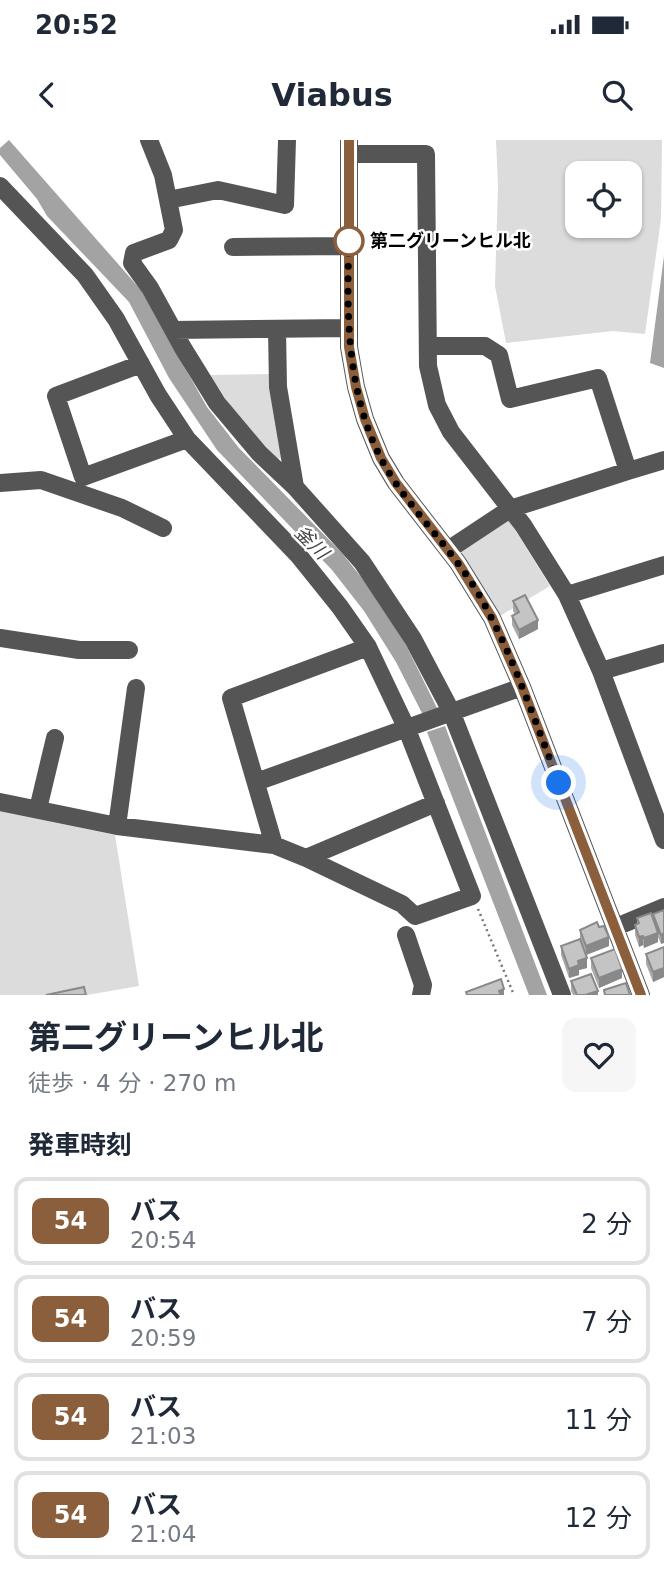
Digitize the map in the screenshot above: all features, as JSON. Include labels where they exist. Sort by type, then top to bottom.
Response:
[{"type":"street","points":[[149,140],[163,175],[174,229],[169,240],[135,253],[132,263],[150,288],[217,403],[362,562],[414,639],[448,712],[562,995]]},
{"type":"street","points":[[168,200],[218,190],[285,205],[287,140]]},
{"type":"street","points":[[641,995],[522,687],[492,618],[448,550],[396,483],[381,458],[365,419],[356,387],[349,328],[349,147],[426,155],[428,366],[437,405],[451,432],[510,509],[567,594],[601,671],[664,840]]},
{"type":"street","points":[[0,186],[85,275],[116,319],[158,395],[187,439],[299,556],[368,647],[409,726],[472,896],[415,916],[402,904],[274,845],[117,826],[0,802]]},
{"type":"street","points":[[233,247],[349,246]]},
{"type":"street","points":[[173,330],[349,328]]},
{"type":"street","points":[[277,329],[278,387],[295,487]]},
{"type":"street","points":[[428,346],[485,346],[499,355],[510,399],[598,378],[628,471]]},
{"type":"street","points":[[141,364],[56,396],[83,477],[187,439]]},
{"type":"street","points":[[448,550],[510,509],[664,460]]},
{"type":"street","points":[[0,483],[41,480],[122,508],[163,528]]},
{"type":"street","points":[[567,594],[664,565]]},
{"type":"street","points":[[0,638],[79,650],[129,650]]},
{"type":"street","points":[[274,845],[231,698],[368,647]]},
{"type":"street","points":[[601,671],[664,653]]},
{"type":"street","points":[[256,782],[522,687]]},
{"type":"street","points":[[117,826],[136,688]]},
{"type":"street","points":[[38,809],[55,738]]},
{"type":"street","points":[[306,858],[436,803]]},
{"type":"street","points":[[615,926],[664,908]]},
{"type":"street","points":[[406,935],[423,985],[421,995]]},
{"type":"path","points":[[472,896],[514,995]]},
{"type":"shaded area","points":[[496,140],[662,140],[661,219],[645,334],[613,331],[506,343],[495,286],[498,186]]},
{"type":"shaded area","points":[[272,374],[286,459],[274,458],[232,408],[209,375]]},
{"type":"shaded area","points":[[509,520],[550,586],[500,616],[459,549]]},
{"type":"shaded area","points":[[0,811],[115,835],[139,986],[87,995],[0,995]]},
{"type":"water","name":"釜川","points":[[9,140],[141,290],[207,407],[239,448],[341,552],[370,588],[402,637],[438,710],[423,715],[396,662],[364,611],[332,570],[217,450],[169,378],[129,302],[47,216],[37,199],[0,155],[0,148]]},
{"type":"water","points":[[664,256],[664,368],[650,363]]},
{"type":"water","points":[[445,726],[547,995],[529,995],[427,732]]},
{"type":"building","points":[[525,595],[538,620],[519,630],[512,616],[519,612],[513,601]]},
{"type":"building","points":[[664,910],[664,933],[661,935],[653,914]]},
{"type":"building","points":[[651,913],[658,933],[639,937],[635,925],[639,923],[637,918]]},
{"type":"building","points":[[597,922],[599,927],[604,926],[609,937],[586,946],[580,930]]},
{"type":"building","points":[[580,939],[587,958],[578,961],[579,965],[569,969],[561,946]]},
{"type":"building","points":[[664,947],[664,968],[653,972],[646,954]]},
{"type":"building","points":[[615,949],[622,969],[599,978],[591,958]]},
{"type":"building","points":[[591,974],[598,991],[577,995],[571,981]]},
{"type":"building","points":[[501,979],[504,989],[499,991],[501,995],[467,995],[466,992]]},
{"type":"building","points":[[626,983],[630,995],[605,995],[604,990]]},
{"type":"building","points":[[84,987],[86,995],[46,995]]},
{"type":"bus line","name":"54","points":[[349,140],[349,347],[365,419],[381,458],[396,483],[458,563],[492,618],[522,687],[641,995]]},
{"type":"place","name":"第二グリーンヒル北","points":[[349,241]]},
{"type":"route","points":[[349,241],[349,347],[365,419],[381,458],[396,483],[458,563],[492,618],[559,783]]}]
